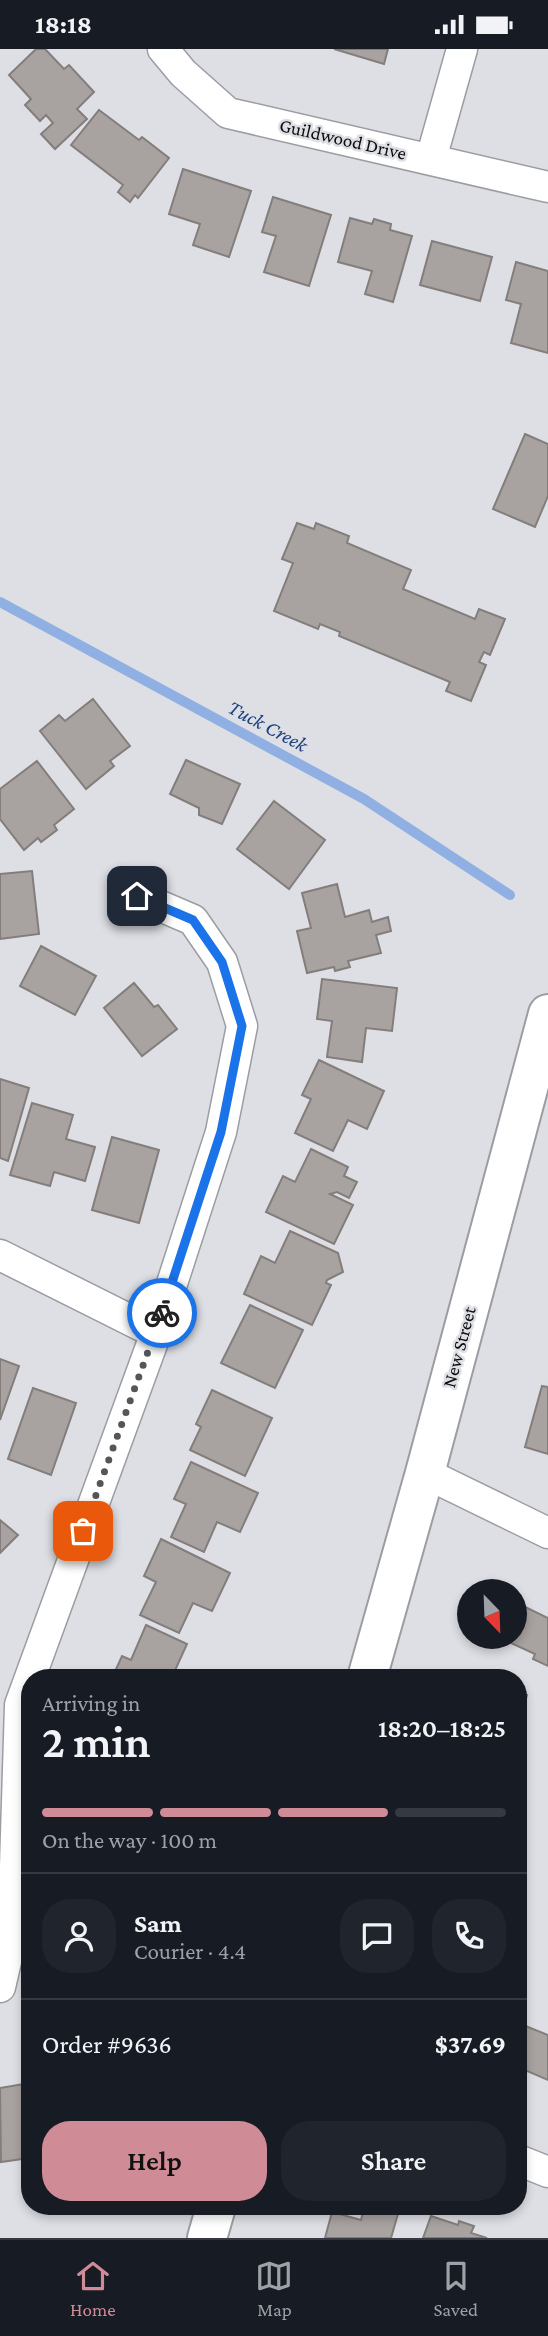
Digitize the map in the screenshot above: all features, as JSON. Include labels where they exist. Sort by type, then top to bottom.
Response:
[{"type":"main road","name":"New Street","points":[[370,1669],[548,1014]]},
{"type":"main road","points":[[206,2238],[213,2215]]},
{"type":"street","name":"Guildwood Drive","points":[[163,49],[183,73],[228,113],[548,187]]},
{"type":"street","points":[[431,159],[462,49]]},
{"type":"street","points":[[33,1669],[156,1333],[221,1132],[242,1026],[222,962],[193,920],[137,896]]},
{"type":"street","points":[[0,1255],[156,1333]]},
{"type":"street","points":[[425,1473],[548,1533]]},
{"type":"street","points":[[0,1987],[13,1931],[21,1702]]},
{"type":"street","points":[[527,2164],[548,2172]]},
{"type":"building","points":[[36,49],[45,49],[64,69],[69,65],[94,92],[77,109],[87,119],[55,149],[41,134],[53,123],[46,115],[40,121],[25,105],[31,99],[9,75]]},
{"type":"building","points":[[334,49],[388,49],[384,64]]},
{"type":"building","points":[[99,110],[139,140],[142,137],[169,158],[138,198],[135,195],[130,202],[118,192],[123,185],[71,145]]},
{"type":"building","points":[[183,169],[251,191],[229,257],[193,245],[200,224],[169,214]]},
{"type":"building","points":[[273,197],[331,215],[309,286],[264,272],[276,236],[262,232]]},
{"type":"building","points":[[350,218],[372,224],[374,219],[391,224],[390,230],[412,236],[393,302],[365,294],[372,271],[338,262]]},
{"type":"building","points":[[432,241],[492,257],[480,301],[420,285]]},
{"type":"building","points":[[516,262],[548,271],[548,353],[511,343],[521,304],[506,300]]},
{"type":"building","points":[[525,434],[548,444],[548,496],[535,527],[493,509]]},
{"type":"building","points":[[297,523],[314,529],[316,523],[349,536],[347,543],[411,570],[403,589],[475,619],[479,609],[505,619],[490,655],[484,652],[479,662],[486,665],[471,701],[446,691],[450,682],[339,636],[340,632],[320,624],[318,629],[274,611],[293,563],[282,559]]},
{"type":"building","points":[[93,699],[130,746],[110,761],[114,766],[86,789],[40,731],[59,715],[65,721]]},
{"type":"building","points":[[186,760],[240,784],[222,824],[199,815],[199,808],[170,794]]},
{"type":"building","points":[[37,761],[74,809],[54,825],[57,830],[41,842],[38,838],[24,850],[0,819],[0,789]]},
{"type":"building","points":[[274,801],[325,840],[289,889],[237,849]]},
{"type":"building","points":[[32,871],[39,934],[0,939],[0,874]]},
{"type":"building","points":[[337,884],[345,917],[369,910],[372,922],[388,917],[391,931],[376,935],[381,953],[348,961],[350,967],[335,971],[334,967],[307,973],[297,931],[311,928],[302,893]]},
{"type":"building","points":[[41,946],[96,976],[75,1015],[20,986]]},
{"type":"building","points":[[322,979],[397,988],[392,1031],[366,1028],[362,1062],[327,1057],[332,1021],[317,1019]]},
{"type":"building","points":[[134,983],[154,1007],[158,1005],[177,1029],[142,1056],[104,1008]]},
{"type":"building","points":[[319,1060],[384,1091],[367,1129],[348,1120],[333,1151],[295,1133],[311,1099],[302,1095]]},
{"type":"building","points":[[0,1079],[29,1088],[8,1161],[0,1158]]},
{"type":"building","points":[[32,1103],[73,1115],[66,1139],[95,1147],[85,1181],[54,1172],[50,1186],[10,1175]]},
{"type":"building","points":[[112,1137],[159,1150],[139,1223],[92,1210]]},
{"type":"building","points":[[311,1149],[348,1167],[344,1176],[357,1182],[349,1198],[337,1192],[330,1194],[353,1205],[334,1244],[266,1212],[283,1176],[295,1182]]},
{"type":"building","points":[[290,1231],[338,1253],[343,1272],[327,1280],[326,1283],[331,1285],[312,1325],[244,1294],[261,1256],[275,1263]]},
{"type":"building","points":[[250,1305],[303,1330],[275,1388],[221,1363]]},
{"type":"building","points":[[0,1359],[19,1366],[0,1420]]},
{"type":"building","points":[[542,1386],[548,1387],[548,1454],[525,1447]]},
{"type":"building","points":[[33,1388],[76,1403],[51,1475],[8,1459]]},
{"type":"building","points":[[212,1390],[272,1418],[245,1476],[190,1450],[201,1427],[196,1424]]},
{"type":"building","points":[[191,1462],[258,1493],[240,1532],[217,1522],[204,1552],[171,1537],[186,1504],[174,1499]]},
{"type":"building","points":[[0,1520],[18,1535],[0,1553]]},
{"type":"building","points":[[161,1539],[230,1573],[212,1611],[193,1603],[179,1633],[140,1615],[156,1582],[144,1576]]},
{"type":"building","points":[[527,1608],[548,1618],[548,1666],[533,1659],[535,1654],[524,1649],[527,1649]]},
{"type":"building","points":[[146,1625],[187,1644],[176,1669],[116,1669],[122,1656],[131,1660]]},
{"type":"building","points":[[527,2027],[548,2035],[548,2080],[527,2071]]},
{"type":"building","points":[[21,2084],[21,2159],[1,2162],[0,2088]]},
{"type":"building","points":[[331,2215],[361,2220],[362,2215],[398,2215],[391,2238],[325,2238]]},
{"type":"building","points":[[431,2216],[458,2225],[459,2221],[474,2226],[471,2233],[487,2238],[423,2238]]},
{"type":"waterway","name":"Tuck Creek","points":[[0,602],[364,799],[510,895]]},
{"type":"way so far","points":[[83,1531],[162,1313]]},
{"type":"route","points":[[137,896],[193,920],[222,962],[242,1026],[221,1132],[162,1313]]}]
